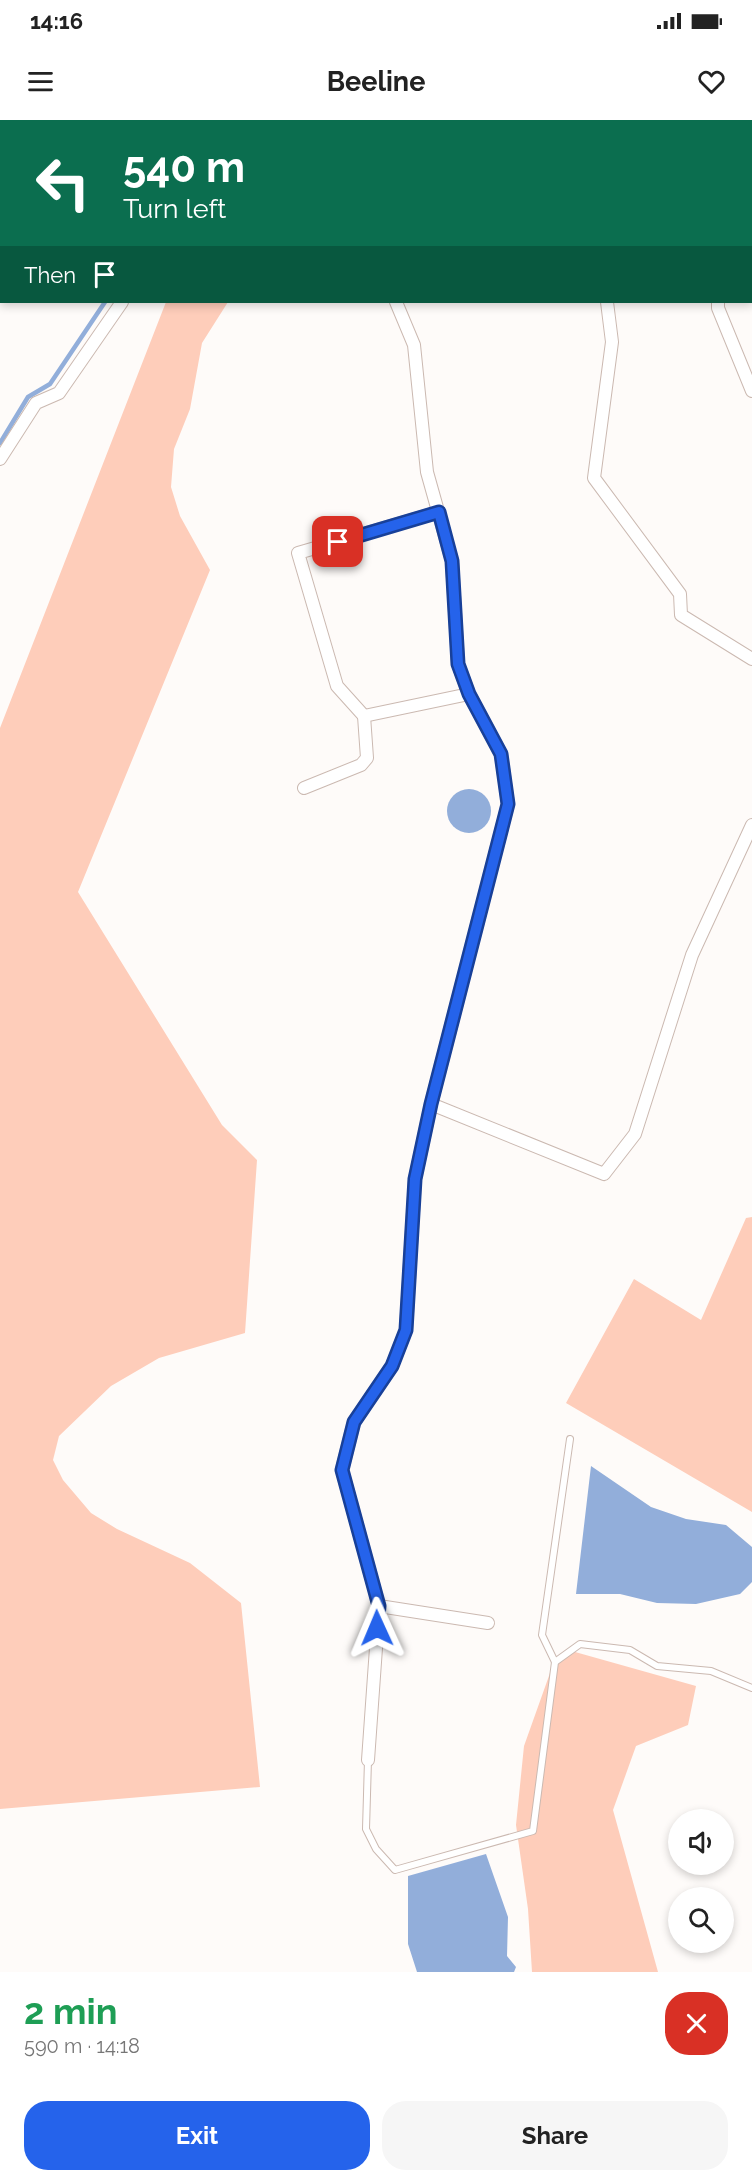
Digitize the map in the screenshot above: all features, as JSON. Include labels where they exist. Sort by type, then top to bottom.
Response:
[{"type":"street","points":[[0,459],[36,403],[59,393],[121,303]]},
{"type":"street","points":[[368,1760],[379,1606],[342,1470],[354,1422],[392,1366],[406,1330],[415,1179],[431,1104],[508,804],[501,754],[469,694],[458,664],[452,561],[427,472],[414,345],[396,303]]},
{"type":"street","points":[[607,303],[612,342],[594,478],[680,594],[681,615],[752,659]]},
{"type":"street","points":[[718,303],[718,308],[752,391]]},
{"type":"street","points":[[304,788],[361,765],[367,758],[364,716],[337,686],[298,554],[439,512]]},
{"type":"street","points":[[364,716],[469,694]]},
{"type":"street","points":[[431,1104],[604,1174],[634,1134],[692,955],[748,847],[752,825]]},
{"type":"street","points":[[379,1606],[488,1623]]},
{"type":"lane","points":[[368,1760],[366,1829],[376,1849],[395,1870],[532,1831],[555,1662],[542,1635],[570,1439]]},
{"type":"lane","points":[[555,1662],[580,1644],[630,1650],[657,1666],[711,1671],[752,1688]]},
{"type":"shaded area","points":[[166,303],[227,303],[202,343],[190,409],[174,449],[171,487],[180,516],[210,570],[78,892],[222,1125],[257,1160],[245,1333],[159,1358],[111,1386],[59,1436],[53,1460],[63,1480],[91,1513],[117,1529],[190,1563],[241,1603],[260,1787],[0,1809],[0,728]]},
{"type":"shaded area","points":[[752,1217],[752,1512],[566,1403],[634,1279],[701,1320],[746,1218]]},
{"type":"shaded area","points":[[568,1650],[696,1686],[688,1725],[636,1746],[613,1810],[658,1972],[532,1972],[528,1909],[516,1825],[524,1746],[555,1659]]},
{"type":"water","points":[[469,789],[484,796],[491,811],[484,826],[469,833],[454,826],[447,811],[454,796]]},
{"type":"water","points":[[591,1466],[651,1507],[686,1519],[726,1525],[752,1547],[752,1582],[740,1594],[696,1604],[657,1603],[620,1594],[576,1594]]},
{"type":"water","points":[[486,1854],[508,1917],[507,1956],[516,1967],[514,1972],[417,1972],[408,1944],[408,1876]]},
{"type":"waterway","points":[[0,443],[28,397],[50,384],[104,303]]},
{"type":"route","points":[[338,542],[439,512],[452,561],[458,664],[469,694],[501,754],[508,804],[464,985],[431,1104],[415,1179],[406,1330],[392,1366],[354,1422],[342,1470],[379,1606],[377,1628]]}]
